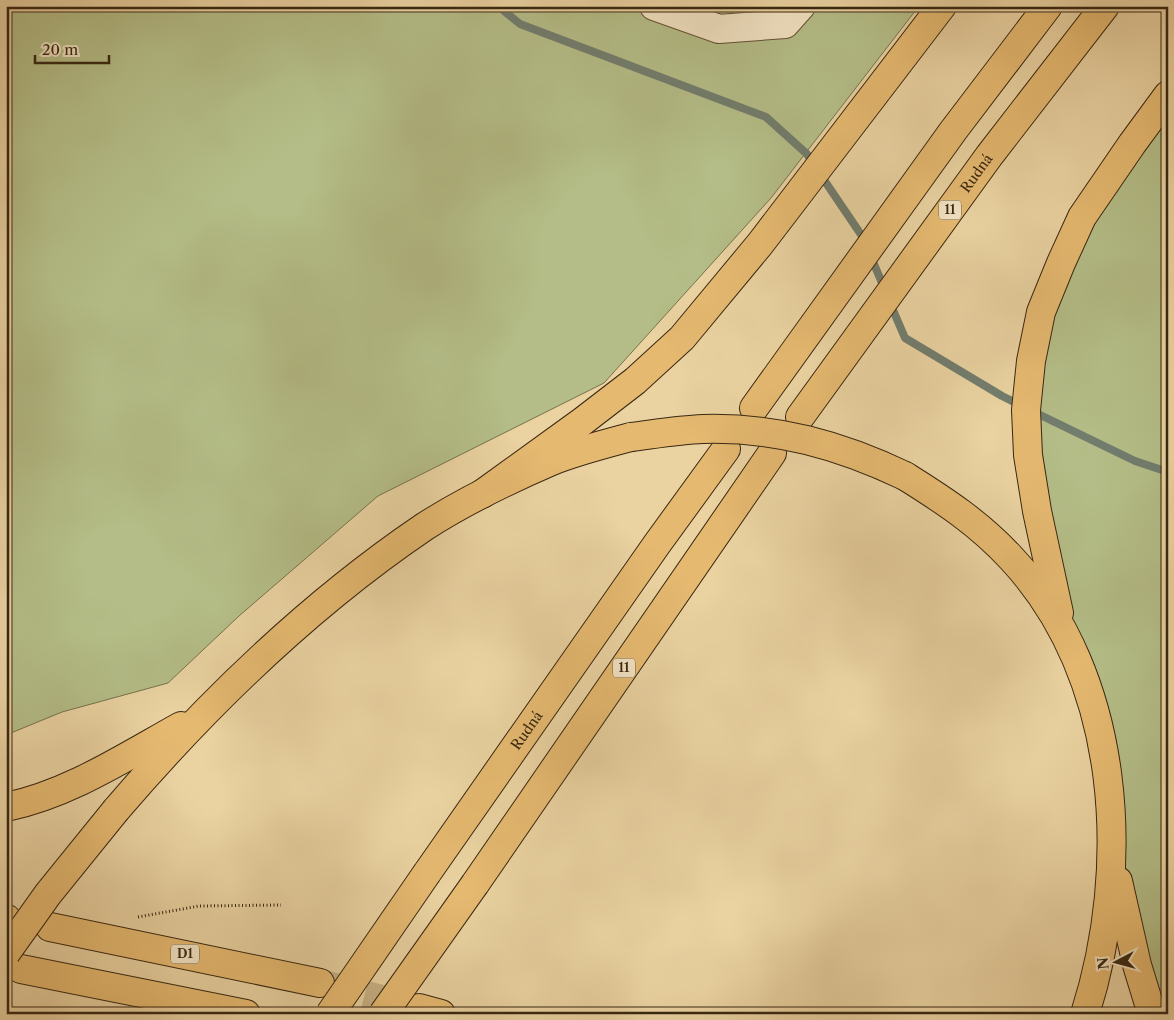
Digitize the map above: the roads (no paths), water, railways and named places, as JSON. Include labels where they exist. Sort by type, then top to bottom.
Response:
[{"type":"highway","points":[[482,494],[635,381],[682,338],[760,244],[942,6]]},
{"type":"highway","points":[[754,408],[953,130],[1048,6]]},
{"type":"highway","name":"Rudná","points":[[800,416],[989,156],[1105,6]]},
{"type":"highway","points":[[1062,630],[1037,511],[1028,455],[1026,410],[1031,361],[1041,312],[1082,217],[1168,95]]},
{"type":"highway","points":[[246,1014],[14,961],[48,894],[116,810],[157,763],[207,712],[282,639],[320,606],[425,527],[482,494],[553,461],[591,448],[631,438],[703,429],[780,434],[814,441],[849,451],[905,476],[949,503],[981,529],[1006,553],[1040,594],[1062,630],[1081,672],[1096,716],[1111,808],[1112,855],[1109,905],[1101,955],[1085,1014]]},
{"type":"highway","name":"Rudná","points":[[330,1014],[657,544],[726,449]]},
{"type":"highway","name":"11","points":[[383,1014],[475,884],[772,453]]},
{"type":"highway","points":[[6,807],[57,791],[90,776],[207,712]]},
{"type":"highway","points":[[1112,855],[1137,965],[1152,1014]]},
{"type":"highway","name":"D1","points":[[50,927],[320,983]]},
{"type":"lane","points":[[654,6],[719,29],[785,24],[801,6]]},
{"type":"waterway","points":[[498,6],[520,24],[766,117],[807,154],[813,164]]},
{"type":"waterway","points":[[820,174],[862,236],[865,244]]},
{"type":"waterway","points":[[871,257],[885,290]]},
{"type":"waterway","points":[[890,303],[905,338],[1022,406]]},
{"type":"waterway","points":[[1032,411],[1135,461],[1168,472]]},
{"type":"tunnel","points":[[324,984],[413,1007]]}]
